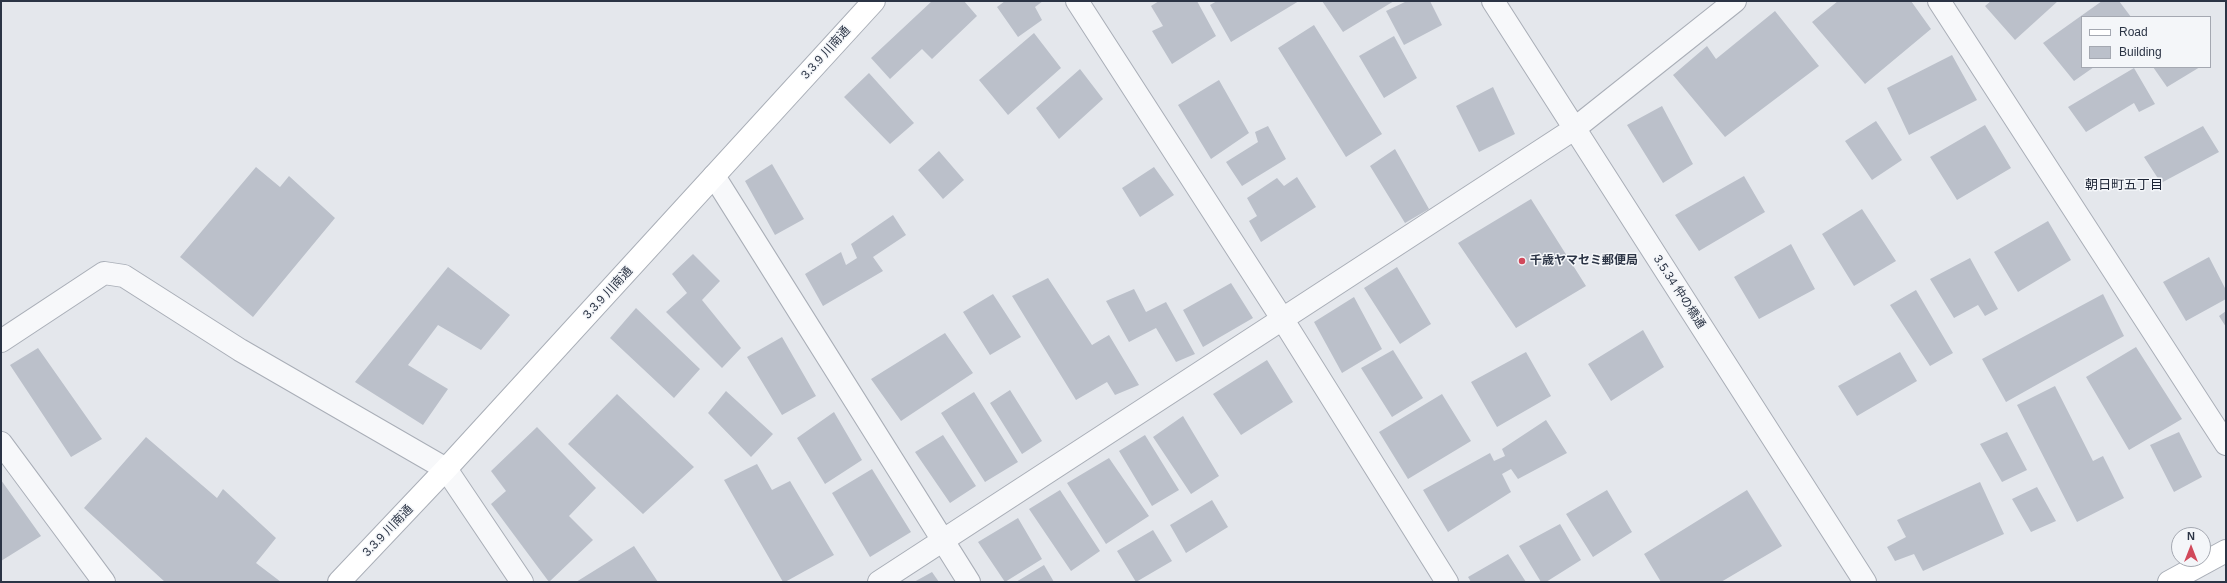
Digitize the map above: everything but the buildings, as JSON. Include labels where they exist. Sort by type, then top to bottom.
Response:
[{"type":"street","name":"3.3.9 川南通","points":[[339,582],[446,468],[874,1]]},
{"type":"street","points":[[1077,1],[1283,320],[1447,582]]},
{"type":"street","name":"3.5.34 仲の橋通","points":[[1493,1],[1865,582]]},
{"type":"street","points":[[879,582],[1574,129],[1735,1]]},
{"type":"street","points":[[1939,1],[2226,444]]},
{"type":"street","points":[[714,176],[969,582]]},
{"type":"street","points":[[1,341],[104,273],[124,276],[240,350],[446,468],[522,582]]},
{"type":"street","points":[[1,443],[104,582]]},
{"type":"street","points":[[2168,582],[2226,551]]},
{"type":"place","name":"千歳ヤマセミ郵便局","points":[[1522,261]]},
{"type":"district","name":"朝日町五丁目","points":[[2124,185]]}]
